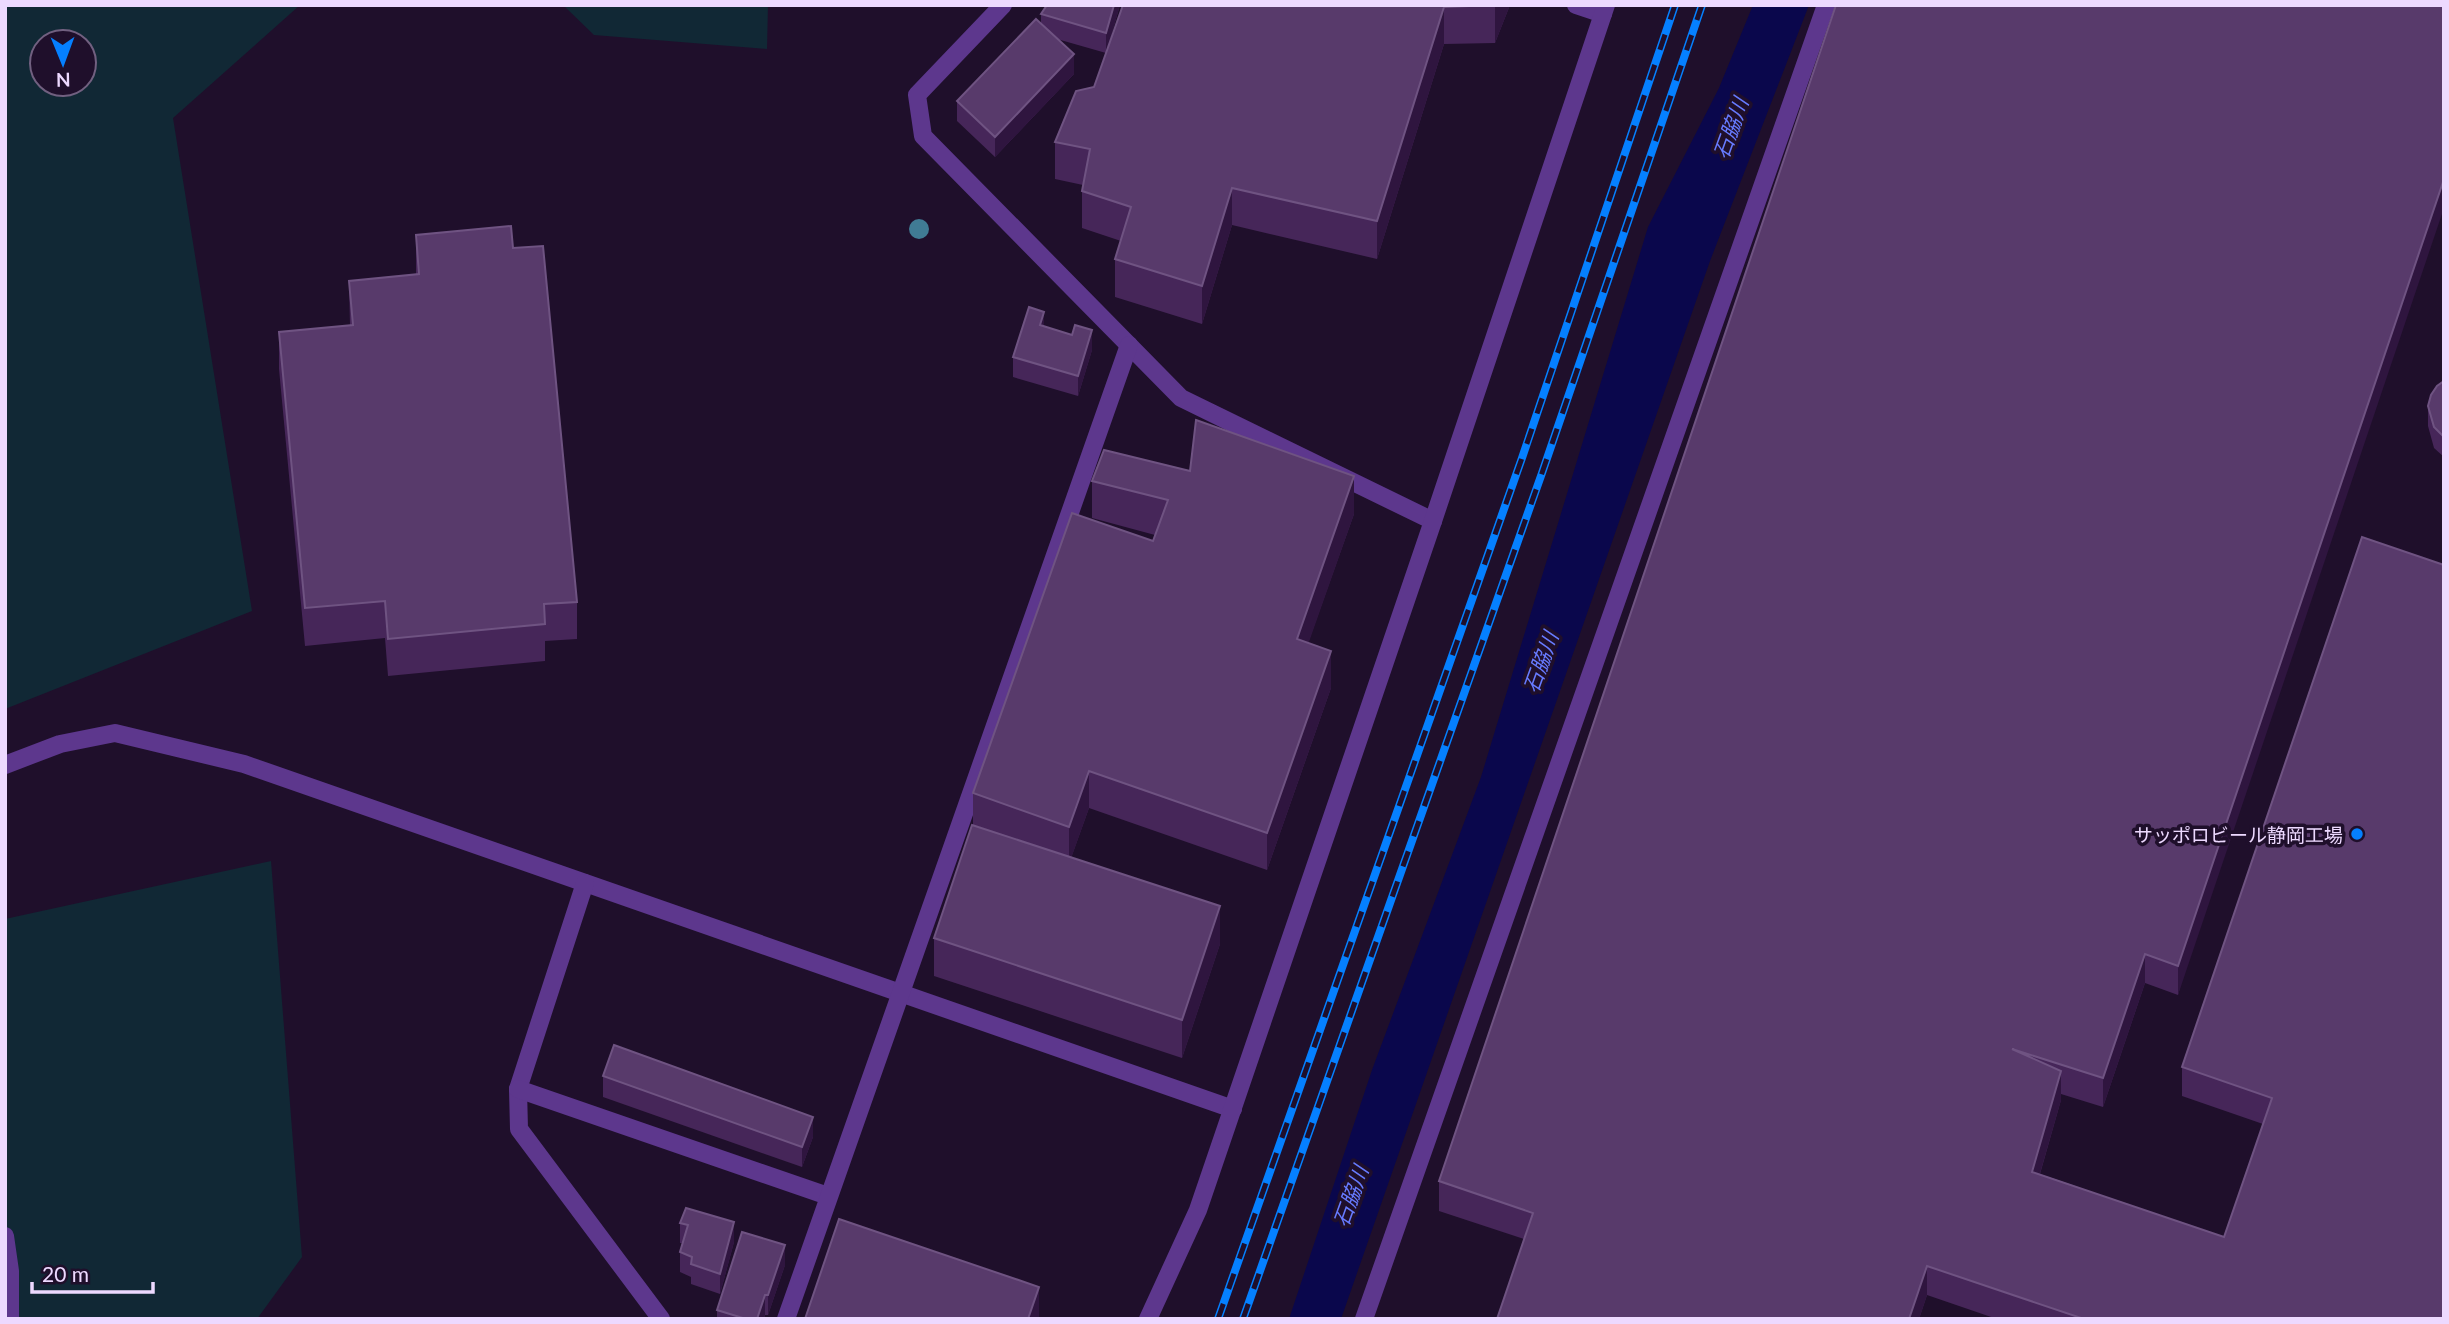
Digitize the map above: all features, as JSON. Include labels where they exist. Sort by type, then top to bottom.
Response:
[{"type":"street","points":[[1003,5],[917,95],[923,136],[1181,398],[1433,521]]},
{"type":"street","points":[[1148,1319],[1198,1210],[1604,10],[1576,5]]},
{"type":"street","points":[[1364,1319],[1826,5]]},
{"type":"street","points":[[786,1319],[1129,345]]},
{"type":"street","points":[[5,765],[60,744],[115,733],[243,764],[1233,1109]]},
{"type":"street","points":[[585,883],[518,1089],[519,1129],[661,1319]]},
{"type":"street","points":[[518,1089],[828,1196]]},
{"type":"street","points":[[5,1236],[10,1271],[10,1319]]},
{"type":"shaded area","points":[[5,5],[300,5],[173,118],[252,611],[5,709]]},
{"type":"shaded area","points":[[563,5],[768,5],[767,49],[594,35]]},
{"type":"shaded area","points":[[271,861],[302,1257],[257,1319],[5,1319],[5,919]]},
{"type":"water","name":"石脇川","points":[[1753,5],[1809,5],[1710,261],[1341,1319],[1289,1319],[1372,1070],[1481,777],[1648,227],[1719,88]]},
{"type":"building","points":[[1047,5],[1114,5],[1106,33],[1041,14]]},
{"type":"building","points":[[1123,5],[1495,5],[1444,7],[1377,221],[1232,188],[1202,286],[1115,259],[1131,207],[1082,191],[1090,149],[1055,142],[1076,91],[1094,87]]},
{"type":"building","points":[[1836,5],[2444,5],[2444,179],[2178,966],[2145,954],[2103,1078],[2012,1049],[2061,1071],[2032,1172],[2224,1237],[2272,1098],[2182,1067],[2362,537],[2444,565],[2444,1319],[2084,1319],[1927,1266],[1909,1319],[1497,1319],[1533,1213],[1439,1181]]},
{"type":"building","points":[[1036,19],[1074,54],[995,137],[957,101]]},
{"type":"building","points":[[511,226],[513,248],[543,246],[577,602],[544,604],[545,624],[388,639],[385,601],[305,608],[279,332],[353,325],[349,281],[419,274],[416,235]]},
{"type":"building","points":[[1029,307],[1044,312],[1040,325],[1072,335],[1075,325],[1092,330],[1078,376],[1013,357]]},
{"type":"building","points":[[2444,381],[2444,437],[2434,427],[2428,406],[2431,395]]},
{"type":"building","points":[[1196,420],[1354,476],[1297,639],[1331,651],[1267,833],[1089,771],[1069,827],[973,793],[1072,513],[1153,541],[1168,500],[1092,481],[1104,450],[1190,471]]},
{"type":"building","points":[[972,825],[1220,906],[1182,1020],[934,938]]},
{"type":"building","points":[[614,1045],[813,1117],[802,1147],[603,1076]]},
{"type":"building","points":[[686,1208],[734,1222],[720,1274],[691,1264],[692,1257],[680,1252],[688,1225],[680,1223]]},
{"type":"building","points":[[839,1219],[1039,1287],[1028,1319],[805,1319]]},
{"type":"building","points":[[742,1232],[785,1245],[757,1319],[746,1319],[717,1310]]},
{"type":"railway","points":[[1218,1319],[1522,458],[1675,5]]},
{"type":"railway","points":[[1243,1319],[1542,473],[1702,5]]},
{"type":"place","name":"サッポロビール静岡工場","points":[[2357,834]]}]
